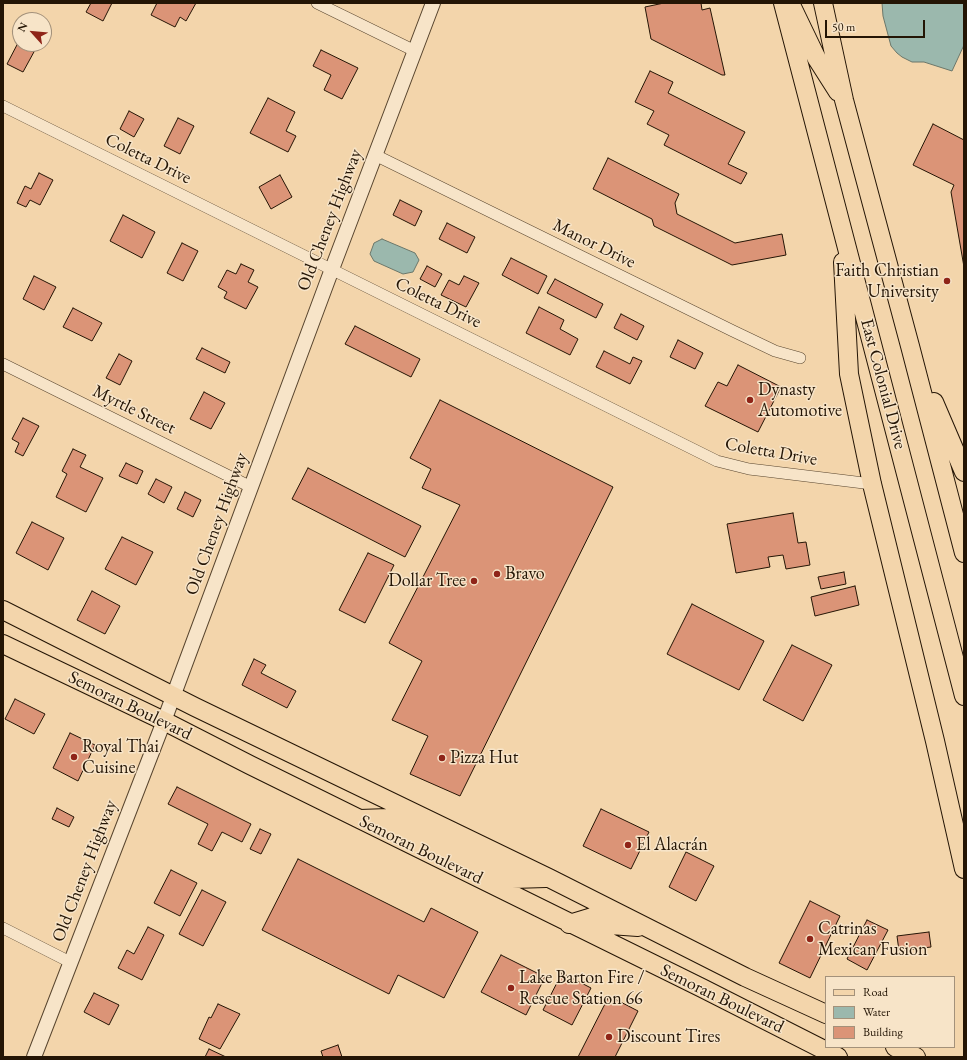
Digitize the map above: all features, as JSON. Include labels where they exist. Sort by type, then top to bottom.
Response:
[{"type":"main road","name":"East Colonial Drive","points":[[783,3],[964,696]]},
{"type":"main road","points":[[790,3],[816,59],[844,100]]},
{"type":"main road","name":"East Colonial Drive","points":[[823,3],[844,100],[964,554]]},
{"type":"main road","points":[[840,222],[849,374],[872,484],[935,741],[964,869]]},
{"type":"main road","points":[[910,346],[964,472]]},
{"type":"main road","name":"Semoran Boulevard","points":[[3,610],[173,696],[550,878],[745,977],[825,1014]]},
{"type":"main road","name":"Semoran Boulevard","points":[[3,644],[164,721],[359,820],[702,988],[838,1057]]},
{"type":"main road","points":[[359,820],[388,818],[512,879],[550,878]]},
{"type":"main road","points":[[569,924],[592,917],[610,924],[647,927]]},
{"type":"main road","points":[[897,1048],[916,1057]]},
{"type":"street","points":[[317,3],[415,51]]},
{"type":"street","name":"Old Cheney Highway","points":[[34,1057],[164,721],[332,269],[433,3]]},
{"type":"street","name":"Coletta Drive","points":[[3,106],[717,461],[749,469],[872,484]]},
{"type":"street","name":"Manor Drive","points":[[375,155],[747,338],[775,351],[800,358]]},
{"type":"street","name":"Myrtle Street","points":[[3,364],[251,487]]},
{"type":"street","points":[[3,928],[70,962]]},
{"type":"water","points":[[882,3],[964,3],[964,45],[952,71],[924,62],[912,62],[897,53],[891,46],[883,16]]},
{"type":"water","points":[[382,239],[415,253],[419,260],[413,272],[403,274],[374,261],[370,254],[374,243]]},
{"type":"building","points":[[91,3],[112,3],[103,21],[86,12]]},
{"type":"building","points":[[157,3],[196,3],[186,21],[180,17],[175,27],[151,15]]},
{"type":"building","points":[[664,3],[701,3],[702,10],[710,8],[725,75],[722,75],[651,39],[645,7]]},
{"type":"building","points":[[321,50],[358,68],[342,99],[324,90],[331,75],[313,66]]},
{"type":"building","points":[[13,52],[34,52],[23,72],[7,64]]},
{"type":"building","points":[[650,71],[673,82],[668,93],[745,132],[728,164],[747,173],[741,184],[664,145],[669,135],[647,124],[654,111],[635,102]]},
{"type":"building","points":[[268,98],[295,112],[286,131],[296,136],[288,152],[250,133]]},
{"type":"building","points":[[129,111],[144,119],[134,137],[120,129]]},
{"type":"building","points":[[178,118],[194,126],[180,154],[164,146]]},
{"type":"building","points":[[933,124],[964,140],[964,267],[951,192],[954,185],[913,165]]},
{"type":"building","points":[[608,158],[679,194],[675,203],[677,214],[735,243],[782,234],[786,255],[732,265],[654,226],[652,219],[593,189]]},
{"type":"building","points":[[39,173],[53,180],[40,205],[30,200],[26,207],[17,203],[25,186],[31,189]]},
{"type":"building","points":[[280,175],[292,197],[271,209],[259,187]]},
{"type":"building","points":[[400,200],[422,211],[415,226],[393,215]]},
{"type":"building","points":[[123,215],[155,232],[142,258],[110,241]]},
{"type":"building","points":[[447,223],[475,237],[467,253],[439,239]]},
{"type":"building","points":[[182,243],[198,251],[183,281],[167,273]]},
{"type":"building","points":[[511,258],[547,276],[538,294],[502,275]]},
{"type":"building","points":[[241,264],[254,270],[248,282],[258,287],[246,309],[224,298],[227,292],[218,287],[227,270],[236,274]]},
{"type":"building","points":[[427,266],[442,274],[435,287],[420,279]]},
{"type":"building","points":[[34,276],[56,287],[44,310],[23,299]]},
{"type":"building","points":[[464,276],[479,283],[466,307],[441,295],[449,280],[459,285]]},
{"type":"building","points":[[555,279],[603,304],[596,318],[547,293]]},
{"type":"building","points":[[539,307],[564,320],[560,329],[578,339],[570,355],[526,333]]},
{"type":"building","points":[[73,308],[102,323],[92,341],[63,327]]},
{"type":"building","points":[[621,314],[644,326],[637,340],[614,328]]},
{"type":"building","points":[[355,326],[420,359],[411,377],[345,344]]},
{"type":"building","points":[[678,340],[703,353],[695,369],[670,357]]},
{"type":"building","points":[[202,348],[230,362],[225,373],[196,359]]},
{"type":"building","points":[[604,351],[630,364],[633,357],[642,361],[630,384],[596,367]]},
{"type":"building","points":[[119,354],[132,361],[120,385],[106,378]]},
{"type":"building","points":[[738,365],[781,387],[758,432],[705,406],[718,382],[727,386]]},
{"type":"building","points":[[204,392],[225,403],[211,429],[190,419]]},
{"type":"building","name":"Bravo","points":[[440,400],[613,487],[460,796],[410,774],[428,736],[392,720],[422,661],[389,643],[460,505],[422,488],[431,469],[410,458]]},
{"type":"building","points":[[23,418],[39,426],[23,456],[15,452],[19,443],[12,439]]},
{"type":"building","points":[[73,449],[86,455],[80,467],[103,478],[86,512],[56,497],[67,474],[62,471]]},
{"type":"building","points":[[126,463],[143,471],[137,484],[119,476]]},
{"type":"building","points":[[308,468],[421,526],[405,557],[292,499]]},
{"type":"building","points":[[156,479],[172,487],[164,503],[148,494]]},
{"type":"building","points":[[185,492],[201,500],[193,517],[177,509]]},
{"type":"building","points":[[793,513],[798,543],[806,542],[810,565],[786,569],[783,555],[768,557],[770,567],[736,573],[727,524]]},
{"type":"building","points":[[32,522],[64,538],[48,570],[16,553]]},
{"type":"building","points":[[122,537],[153,552],[136,585],[105,569]]},
{"type":"building","points":[[368,553],[394,565],[365,623],[339,610]]},
{"type":"building","points":[[844,572],[846,584],[821,589],[818,577]]},
{"type":"building","points":[[855,586],[859,605],[815,616],[811,597]]},
{"type":"building","points":[[92,591],[120,606],[105,634],[77,620]]},
{"type":"building","points":[[692,604],[764,641],[739,690],[667,654]]},
{"type":"building","points":[[792,645],[832,665],[803,721],[763,700]]},
{"type":"building","points":[[254,659],[266,665],[261,673],[296,691],[287,708],[242,685]]},
{"type":"building","points":[[15,699],[45,714],[34,734],[5,719]]},
{"type":"building","name":"Royal Thai Cuisine","points":[[70,733],[95,745],[78,781],[53,768]]},
{"type":"building","points":[[177,787],[251,824],[242,842],[222,832],[212,851],[198,844],[208,824],[168,804]]},
{"type":"building","points":[[57,808],[74,817],[69,827],[52,819]]},
{"type":"building","points":[[601,809],[649,832],[631,869],[583,846]]},
{"type":"building","points":[[260,829],[271,834],[261,854],[250,849]]},
{"type":"building","points":[[686,852],[714,866],[696,901],[669,887]]},
{"type":"building","points":[[298,859],[424,922],[431,908],[478,932],[444,998],[398,975],[389,994],[262,930]]},
{"type":"building","points":[[171,870],[197,883],[180,916],[154,903]]},
{"type":"building","points":[[202,890],[226,902],[203,946],[179,934]]},
{"type":"building","name":"Catrinas Mexican Fusion","points":[[810,901],[840,916],[810,978],[779,963]]},
{"type":"building","points":[[867,920],[888,930],[867,970],[847,959]]},
{"type":"building","points":[[148,927],[164,935],[142,980],[118,968],[127,950],[134,954]]},
{"type":"building","points":[[929,932],[931,947],[899,951],[897,936]]},
{"type":"building","points":[[501,955],[545,977],[526,1015],[481,992]]},
{"type":"building","points":[[562,973],[591,988],[572,1025],[543,1010]]},
{"type":"building","points":[[94,993],[119,1005],[109,1025],[84,1012]]},
{"type":"building","points":[[609,996],[638,1011],[615,1057],[578,1057]]},
{"type":"building","points":[[218,1004],[240,1014],[220,1049],[199,1039],[209,1017],[211,1018]]},
{"type":"building","points":[[338,1045],[342,1057],[323,1057],[321,1051]]},
{"type":"building","points":[[209,1049],[226,1057],[205,1057]]},
{"type":"place","name":"Faith Christian University","points":[[947,281]]},
{"type":"place","name":"Dynasty Automotive","points":[[750,400]]},
{"type":"place","name":"Bravo","points":[[497,574]]},
{"type":"place","name":"Dollar Tree","points":[[474,581]]},
{"type":"place","name":"Royal Thai Cuisine","points":[[74,757]]},
{"type":"place","name":"Pizza Hut","points":[[442,758]]},
{"type":"place","name":"El Alacrán","points":[[628,845]]},
{"type":"place","name":"Catrinas Mexican Fusion","points":[[810,939]]},
{"type":"place","name":"Lake Barton Fire / Rescue Station 66","points":[[511,988]]},
{"type":"place","name":"Discount Tires","points":[[609,1037]]}]
